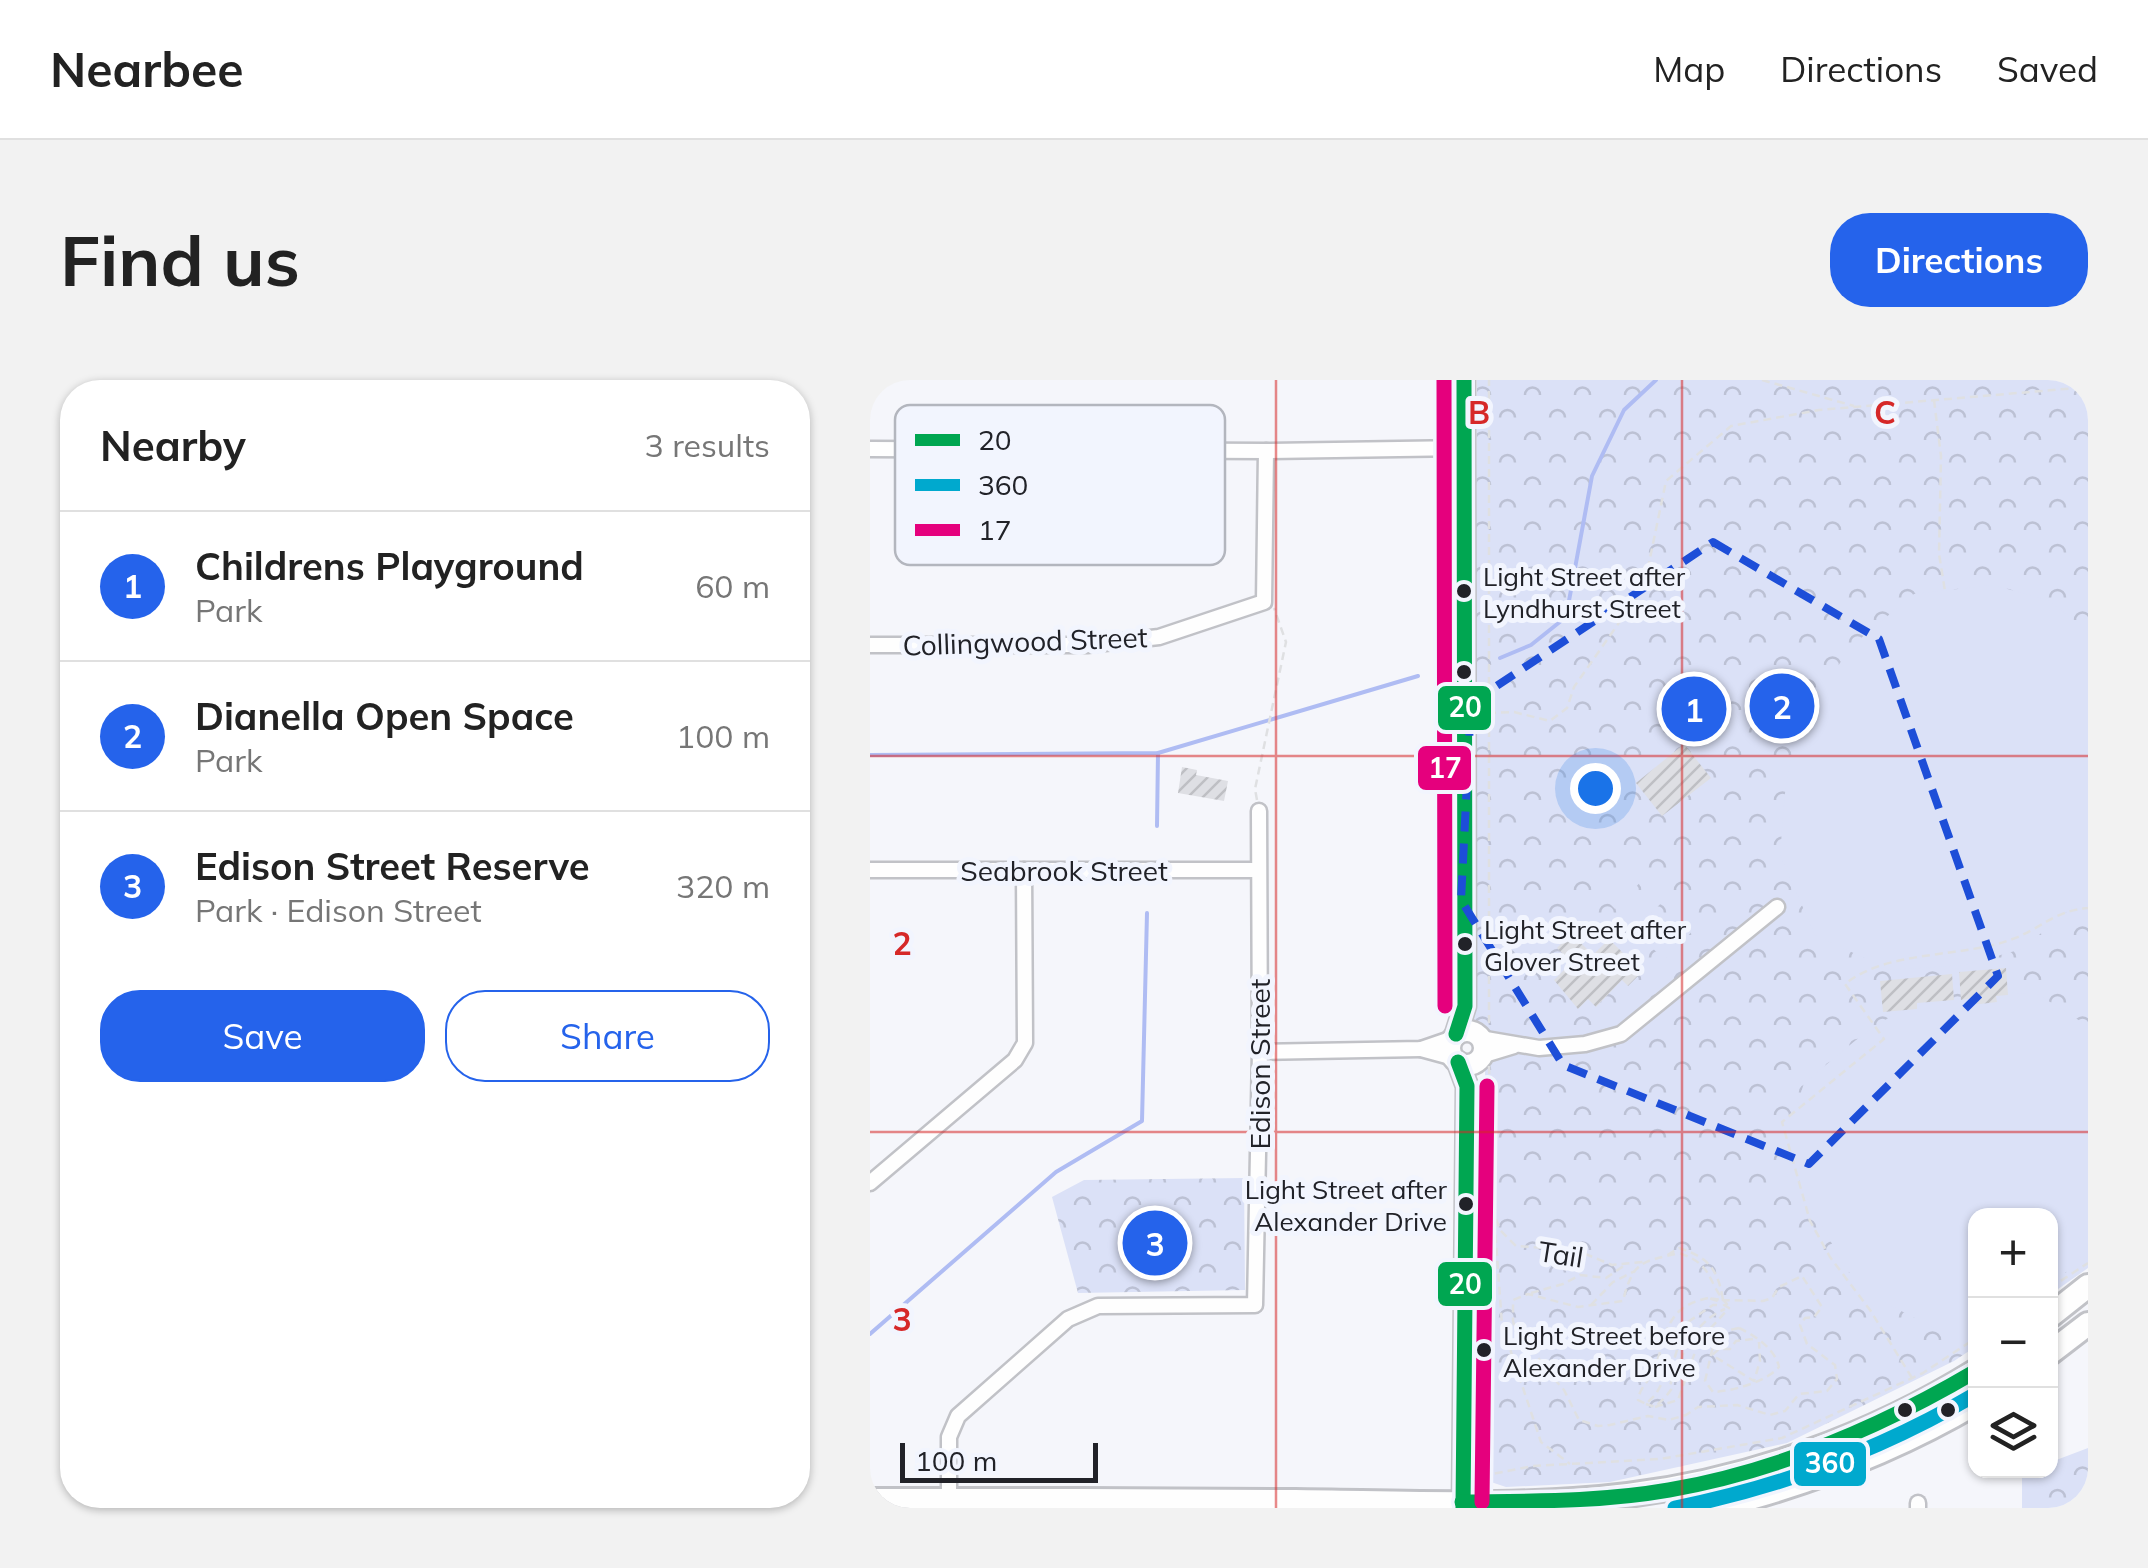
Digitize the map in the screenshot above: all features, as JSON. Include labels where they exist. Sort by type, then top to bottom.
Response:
[{"type":"main road","points":[[2058,1310],[2088,1286]]},
{"type":"main road","points":[[2058,1347],[2088,1324]]},
{"type":"main road","points":[[870,1500],[949,1504],[1463,1505],[1627,1496],[1790,1459],[1868,1428],[1968,1375]]},
{"type":"main road","points":[[1713,1508],[1849,1466],[1968,1408]]},
{"type":"street","points":[[1463,1505],[1467,1086],[1473,1080],[1465,1006],[1464,380]]},
{"type":"street","points":[[870,448],[895,448]]},
{"type":"street","points":[[1225,451],[1464,448]]},
{"type":"street","points":[[1264,602],[1266,451]]},
{"type":"street","name":"Collingwood Street","points":[[870,645],[1087,645],[1158,637],[1264,602]]},
{"type":"street","name":"Edison Street","points":[[949,1504],[949,1437],[958,1416],[1068,1319],[1098,1306],[1255,1305],[1260,1052],[1258,811]]},
{"type":"street","name":"Seabrook Street","points":[[870,870],[1257,870]]},
{"type":"street","points":[[870,1184],[1015,1060],[1025,1043],[1024,870]]},
{"type":"street","points":[[1260,1052],[1539,1048],[1585,1044],[1621,1034],[1777,906]]},
{"type":"path","points":[[1489,380],[1488,714],[1471,1047],[1494,1214],[1502,1324],[1541,1442],[1570,1464]]},
{"type":"path","points":[[1762,380],[1855,406]]},
{"type":"path","points":[[1488,714],[1514,712],[1550,721],[1567,708],[1574,686],[1644,586],[1666,481],[1732,426],[1855,406],[2088,387]]},
{"type":"path","points":[[1934,400],[1941,456],[1939,554],[1945,590]]},
{"type":"path","points":[[1258,811],[1255,789],[1286,642],[1276,609],[1264,602]]},
{"type":"path","points":[[1912,1378],[1810,1221],[1782,1122],[1884,1039],[1845,984],[1852,978],[1876,966],[2011,940],[2065,910],[2088,908]]},
{"type":"path","name":"Tail","points":[[1494,1214],[1500,1230],[1516,1246],[1576,1250],[1612,1265],[1666,1256]]},
{"type":"path","points":[[1666,1256],[1679,1248],[1701,1254],[1711,1265],[1726,1305]]},
{"type":"path","points":[[1666,1256],[1689,1257],[1708,1270],[1726,1305]]},
{"type":"path","points":[[1528,1294],[1557,1304],[1590,1306],[1623,1301],[1629,1278],[1645,1262]]},
{"type":"path","points":[[2058,1283],[2088,1263]]},
{"type":"path","points":[[1626,1265],[1606,1278],[1580,1275],[1513,1300],[1518,1338],[1533,1346],[1542,1365],[1564,1390],[1579,1420],[1598,1426],[1648,1416],[1669,1420],[1686,1416],[1698,1407],[1737,1405],[1770,1415],[1785,1411],[1799,1394],[1827,1391],[1837,1379],[1835,1366],[1807,1344],[1800,1325],[1822,1307],[1802,1276],[1763,1302],[1748,1298],[1713,1305],[1685,1324],[1673,1363],[1646,1404]]},
{"type":"path","points":[[1590,1306],[1613,1282],[1636,1271]]},
{"type":"path","points":[[1708,1298],[1726,1305],[1699,1341],[1678,1400],[1655,1407],[1638,1400],[1638,1392],[1655,1367],[1668,1324],[1686,1306],[1708,1298]]},
{"type":"path","points":[[1655,1407],[1671,1392],[1672,1380],[1694,1331],[1726,1305]]},
{"type":"path","points":[[1739,1328],[1777,1357],[1779,1368],[1736,1388],[1713,1392],[1705,1381],[1712,1355],[1716,1333],[1739,1328]]},
{"type":"path","points":[[1712,1355],[1742,1339],[1758,1340]]},
{"type":"path","points":[[1754,1381],[1760,1360],[1758,1340]]},
{"type":"path","points":[[1481,1477],[1533,1466],[1660,1459],[1782,1438],[1912,1378],[1968,1343]]},
{"type":"path","points":[[1712,1355],[1754,1381]]},
{"type":"highlighted area","points":[[1713,542],[1879,639],[1998,976],[1809,1164],[1563,1065],[1461,900],[1471,703]]},
{"type":"green space","points":[[1477,380],[2088,380],[2088,1268],[2058,1289],[2058,1208],[1968,1208],[1968,1352],[1954,1361],[1787,1443],[1610,1482],[1506,1487],[1488,1481],[1485,1070],[1473,1032]]},
{"type":"green space","points":[[1993,585],[2048,600],[2088,631],[2088,894],[2022,949],[1965,965],[1890,970],[1815,935],[1780,855],[1795,738],[1849,648],[1914,594]]},
{"type":"green space","points":[[1632,857],[1649,873],[1615,909],[1598,892]]},
{"type":"green space","points":[[1653,878],[1670,894],[1636,929],[1619,913]]},
{"type":"green space","points":[[1682,908],[1699,924],[1665,960],[1648,944]]},
{"type":"green space","points":[[1988,991],[2039,995],[2088,1026],[2088,1251],[2058,1279],[2058,1208],[1968,1208],[1968,1327],[1940,1331],[1874,1297],[1846,1269],[1801,1188],[1788,1135],[1804,1083],[1897,1012]]},
{"type":"green space","points":[[1244,1178],[1245,1290],[1078,1293],[1052,1197],[1084,1180]]},
{"type":"green space","points":[[2088,1448],[2088,1508],[2022,1508],[2022,1478],[2058,1478],[2058,1459]]},
{"type":"building","points":[[1684,744],[1711,778],[1662,816],[1636,783]]},
{"type":"building","points":[[1182,767],[1197,770],[1196,775],[1228,781],[1224,801],[1178,793]]},
{"type":"building","points":[[1576,928],[1583,934],[1578,940],[1593,955],[1609,939],[1642,972],[1628,986],[1622,980],[1596,1007],[1588,999],[1578,1009],[1554,980],[1569,965],[1557,948]]},
{"type":"building","points":[[2006,968],[2008,995],[1996,996],[1997,1002],[1980,1004],[1974,1004],[1973,998],[1961,1000],[1959,972]]},
{"type":"building","points":[[1952,974],[1954,1000],[1917,1003],[1917,1009],[1883,1012],[1880,981]]},
{"type":"waterway","points":[[1500,658],[1531,645],[1566,617],[1592,476],[1624,410],[1656,380]]},
{"type":"waterway","points":[[870,755],[1158,753],[1418,676]]},
{"type":"waterway","points":[[1157,826],[1158,753]]},
{"type":"waterway","points":[[870,1334],[1056,1172],[1142,1121],[1147,913]]},
{"type":"transit line","name":"17","points":[[1444,380],[1445,1006]]},
{"type":"transit line","name":"20","points":[[1456,1034],[1465,1006],[1464,380]]},
{"type":"transit line","name":"20","points":[[1458,1062],[1467,1086],[1463,1508]]},
{"type":"transit line","name":"17","points":[[1482,1502],[1487,1086]]},
{"type":"transit line","name":"20","points":[[1462,1502],[1618,1497],[1710,1482],[1828,1444],[1903,1411],[1968,1375]]},
{"type":"transit line","name":"360","points":[[1675,1508],[1754,1489],[1830,1464],[1968,1398]]},
{"type":"place","name":"Light Street after Lyndhurst Street","points":[[1464,591]]},
{"type":"place","name":"Dianella Open Space","points":[[1782,706]]},
{"type":"place","name":"Childrens Playground","points":[[1694,709]]},
{"type":"place","name":"Light Street after Glover Street","points":[[1465,944]]},
{"type":"place","name":"Light Street after Alexander Drive","points":[[1466,1204]]},
{"type":"place","name":"Edison Street Reserve","points":[[1155,1243]]},
{"type":"place","name":"Light Street before Alexander Drive","points":[[1484,1350]]}]
